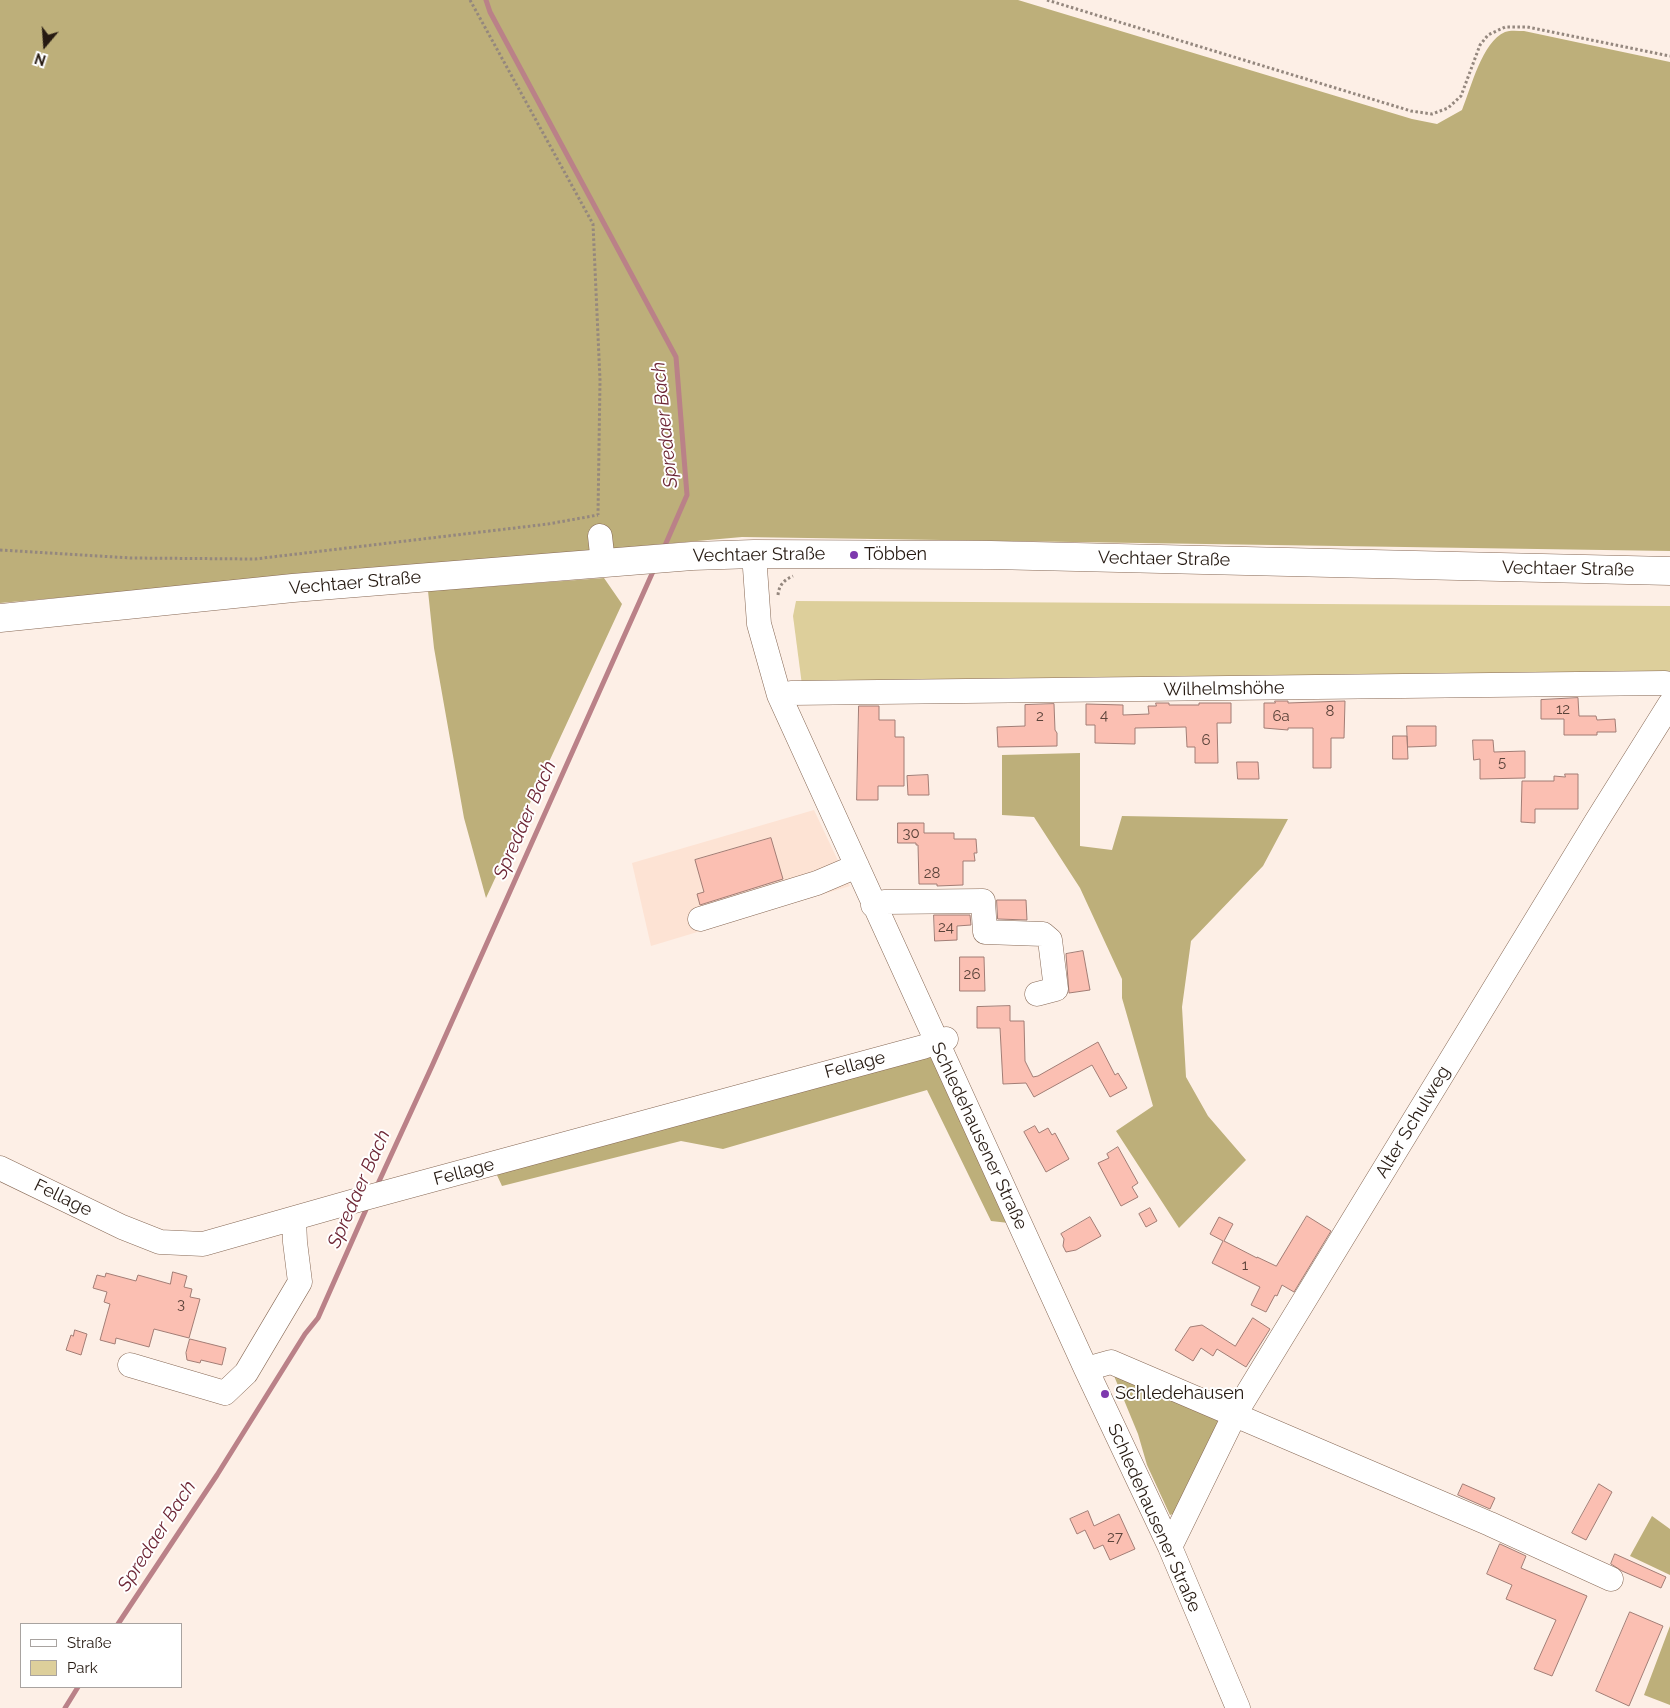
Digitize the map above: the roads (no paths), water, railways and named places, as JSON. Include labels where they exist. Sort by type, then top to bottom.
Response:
[{"type":"main road","name":"Vechtaer Straße","points":[[0,618],[293,588],[607,541],[692,556],[754,554],[991,555],[1670,571]]},
{"type":"street","name":"Schledehausener Straße","points":[[754,554],[759,624],[779,695],[874,905],[941,1040],[1086,1369],[1170,1547],[1238,1708]]},
{"type":"street","name":"Wilhelmshöhe","points":[[779,695],[791,693],[1670,684]]},
{"type":"street","name":"Alter Schulweg","points":[[1170,1547],[1235,1414],[1452,1056],[1642,746],[1670,704]]},
{"type":"street","points":[[700,919],[817,883],[856,866]]},
{"type":"street","points":[[874,905],[884,902],[983,902],[985,932],[1043,934],[1050,940],[1056,989],[1037,994]]},
{"type":"street","name":"Fellage","points":[[0,1168],[122,1227],[160,1242],[204,1244],[941,1040]]},
{"type":"street","points":[[130,1365],[225,1393],[246,1373],[300,1282],[294,1219]]},
{"type":"street","points":[[1086,1369],[1111,1362],[1490,1524],[1611,1580]]},
{"type":"waterway","name":"Spredaer Bach","points":[[486,0],[490,12],[676,357],[687,495],[663,550]]},
{"type":"waterway","name":"Spredaer Bach","points":[[376,1188],[655,567]]},
{"type":"waterway","name":"Spredaer Bach","points":[[119,1623],[217,1475],[305,1334],[318,1318],[368,1205]]},
{"type":"waterway","name":"Spredaer Bach","points":[[65,1708],[77,1688]]},
{"type":"place","name":"Többen","points":[[854,555]]},
{"type":"place","name":"Schledehausen","points":[[1105,1394]]}]
